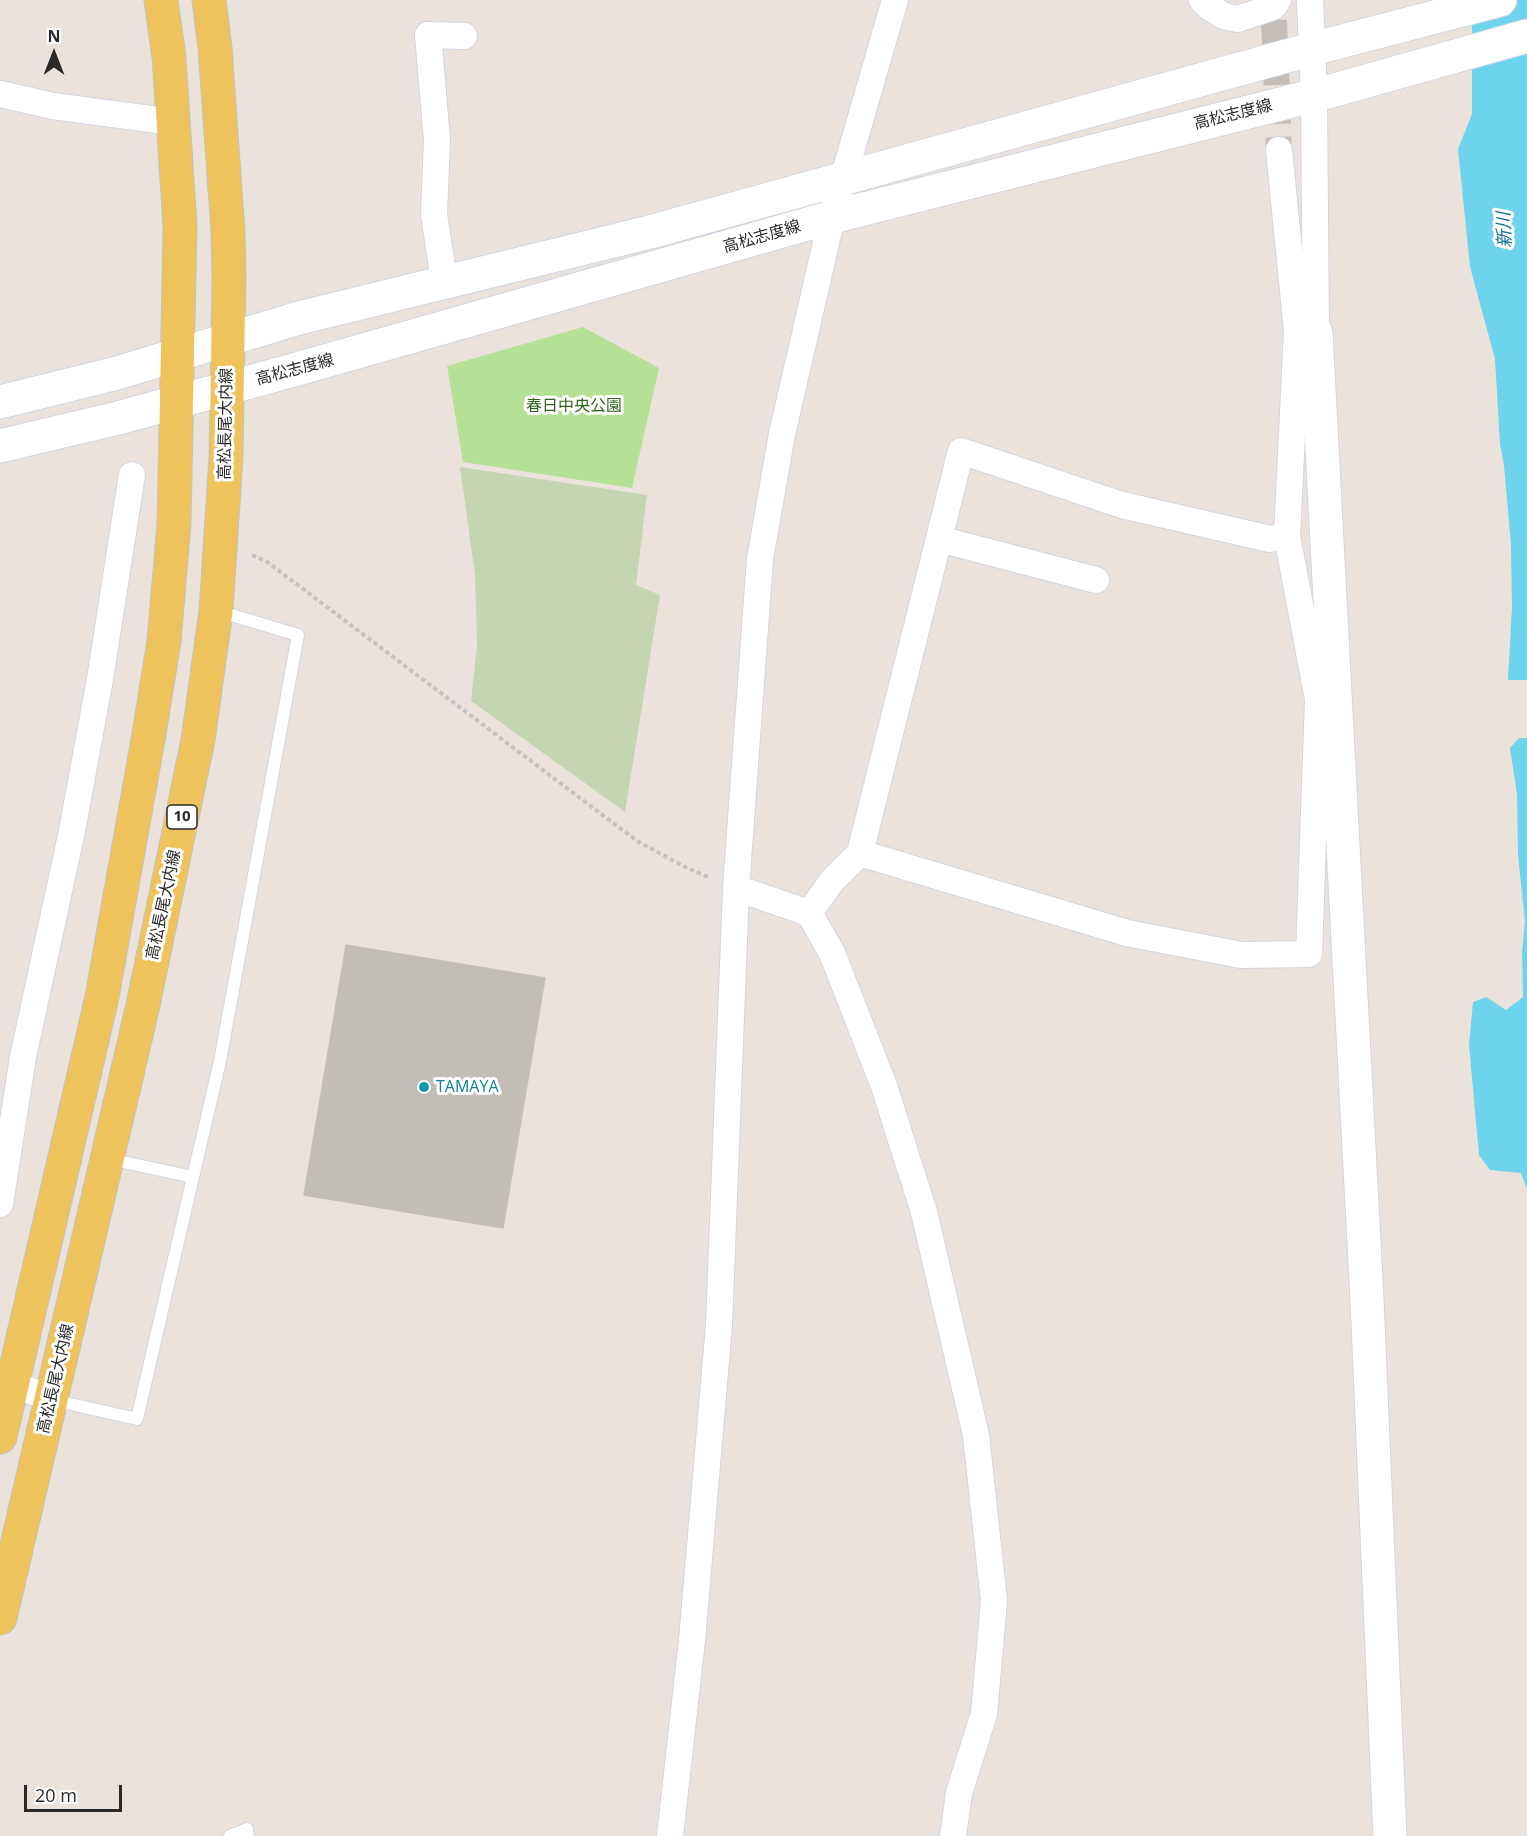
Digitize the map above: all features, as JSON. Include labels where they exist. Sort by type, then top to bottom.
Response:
[{"type":"main road","points":[[0,1437],[7,1381],[102,996],[164,641],[173,536],[180,226],[169,57],[161,0]]},
{"type":"main road","name":"高松長尾大内線","points":[[0,1618],[143,1005],[198,740],[216,611],[226,457],[228,232],[209,0]]},
{"type":"main road","points":[[0,402],[117,373],[299,318],[650,232],[844,177],[1500,0]]},
{"type":"main road","name":"高松志度線","points":[[0,446],[176,402],[832,218],[1319,94],[1527,36]]},
{"type":"main road","points":[[1306,332],[1367,1312],[1390,1836]]},
{"type":"street","points":[[670,1836],[692,1640],[719,1325],[736,888],[760,559],[782,434],[832,218],[895,0]]},
{"type":"street","points":[[1202,0],[1224,16],[1238,19],[1275,9]]},
{"type":"street","points":[[860,853],[1127,933],[1241,955],[1309,954],[1317,699],[1287,536],[1306,332],[1319,94],[1317,48],[1310,0]]},
{"type":"street","points":[[444,281],[434,214],[438,140],[428,35],[464,36]]},
{"type":"street","points":[[0,94],[53,106],[173,122]]},
{"type":"street","points":[[1279,150],[1306,332]]},
{"type":"street","points":[[809,913],[832,881],[860,853],[961,451],[1122,505],[1269,539],[1287,536]]},
{"type":"street","points":[[0,1204],[24,1056],[72,831],[100,679],[132,475]]},
{"type":"street","points":[[939,539],[1096,580]]},
{"type":"street","points":[[736,888],[809,913],[832,953],[884,1086],[924,1212],[976,1435],[994,1601],[984,1714],[959,1793],[953,1836]]},
{"type":"street","points":[[7,1381],[52,1399]]},
{"type":"lane","points":[[52,1399],[137,1419],[219,1061],[298,635],[216,611]]},
{"type":"lane","points":[[107,1159],[193,1177]]},
{"type":"lane","points":[[230,1836],[247,1829],[248,1836]]},
{"type":"path","points":[[221,542],[266,561],[637,841],[687,868],[736,888]]},
{"type":"green space","name":"春日中央公園","points":[[583,327],[659,368],[632,488],[463,462],[447,366]]},
{"type":"green space","points":[[460,467],[647,495],[636,585],[660,595],[625,812],[471,701],[477,645],[475,575]]},
{"type":"water","name":"新川","points":[[1472,0],[1527,0],[1527,680],[1508,680],[1512,607],[1511,546],[1500,444],[1495,359],[1470,267],[1458,149],[1472,114]]},
{"type":"water","points":[[1519,738],[1527,738],[1527,1189],[1521,1173],[1490,1170],[1479,1155],[1469,1045],[1473,1002],[1486,997],[1506,1010],[1523,997],[1522,952],[1525,921],[1518,855],[1517,794],[1510,748]]},
{"type":"building","name":"TAMAYA","points":[[346,945],[545,978],[503,1228],[304,1195]]},
{"type":"tunnel","points":[[1274,20],[1279,150]]},
{"type":"place","name":"TAMAYA","points":[[424,1087]]}]
